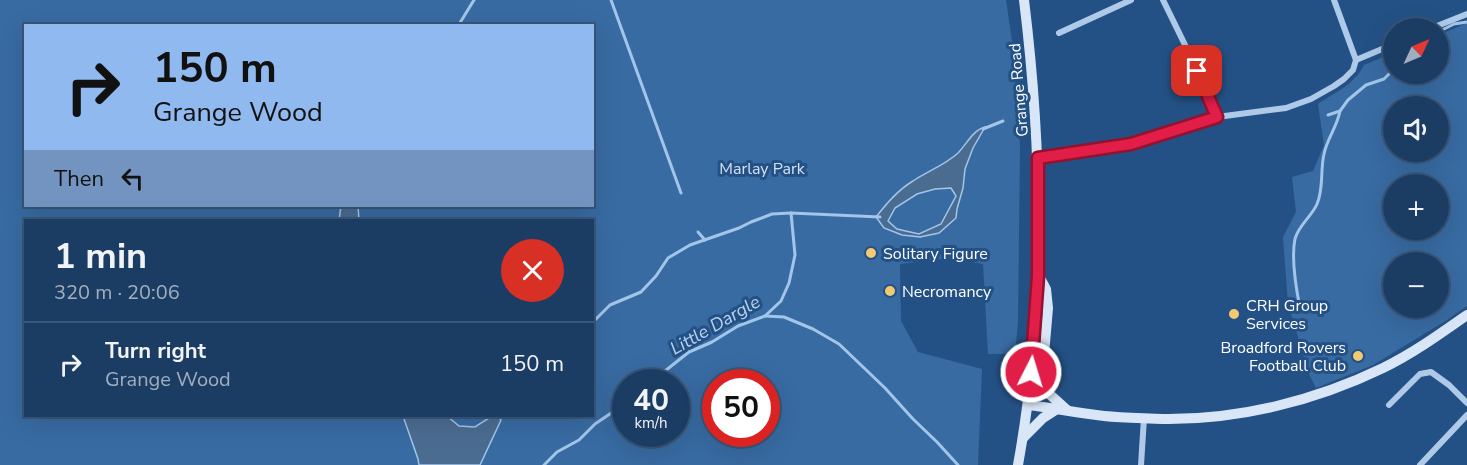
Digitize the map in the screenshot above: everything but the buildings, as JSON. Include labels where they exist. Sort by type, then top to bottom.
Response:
[{"type":"main road","name":"Grange Road","points":[[1018,465],[1028,405],[1038,276],[1038,158],[1034,92],[1024,0]]},
{"type":"main road","points":[[1038,276],[1046,289],[1048,308],[1042,379],[1047,392],[1062,410]]},
{"type":"main road","points":[[1028,405],[1105,416],[1165,419],[1210,417],[1252,411],[1320,394],[1384,368],[1467,315]]},
{"type":"main road","points":[[1023,438],[1043,418],[1062,410]]},
{"type":"street","points":[[1059,33],[1131,0]]},
{"type":"street","points":[[1163,0],[1189,52],[1217,117]]},
{"type":"street","points":[[1038,158],[1131,144],[1217,117],[1286,108],[1311,99],[1344,79],[1353,70],[1356,60],[1334,0]]},
{"type":"street","points":[[1449,21],[1467,14]]},
{"type":"street","points":[[1356,60],[1383,49]]},
{"type":"street","points":[[1389,405],[1420,374],[1431,372],[1449,385],[1467,403]]},
{"type":"street","points":[[1420,465],[1467,415]]},
{"type":"street","points":[[1141,465],[1144,418]]},
{"type":"green space","name":"Marlay Park","points":[[0,0],[1006,0],[1012,41],[1020,145],[1018,322],[1015,353],[988,354],[983,264],[949,258],[900,264],[901,321],[918,352],[982,369],[978,465],[0,465]]},
{"type":"green space","points":[[1467,23],[1467,306],[1447,320],[1373,365],[1316,388],[1309,374],[1288,304],[1283,237],[1296,212],[1292,177],[1313,171],[1324,145],[1318,104],[1350,83],[1364,65],[1383,57],[1383,84],[1449,84],[1449,31]]},
{"type":"shaded area","points":[[985,127],[973,148],[965,169],[956,218],[939,233],[920,237],[902,235],[884,228],[876,217],[893,197],[919,177],[953,157],[973,134]],"holes":[[[951,188],[956,196],[941,224],[919,234],[897,229],[888,221],[895,208],[917,194]]]},
{"type":"shaded area","points":[[341,207],[358,207],[359,219],[339,219]]},
{"type":"shaded area","points":[[403,417],[448,417],[459,426],[475,427],[490,417],[499,417],[501,420],[480,465],[419,465]]},
{"type":"waterway","points":[[459,24],[474,0]]},
{"type":"waterway","points":[[611,0],[681,193]]},
{"type":"waterway","name":"Little Dargle","points":[[1449,26],[1467,22]]},
{"type":"waterway","name":"Little Dargle","points":[[1328,115],[1340,111],[1348,100],[1366,85],[1383,79]]},
{"type":"waterway","points":[[1300,308],[1294,264],[1295,239],[1319,198],[1324,154],[1340,111]]},
{"type":"waterway","name":"Little Dargle","points":[[983,129],[1003,121]]},
{"type":"waterway","points":[[594,321],[610,305],[641,292],[668,258],[690,245],[772,214],[791,213]]},
{"type":"waterway","name":"Little Dargle","points":[[667,369],[689,352],[712,342],[738,326],[765,316],[781,301],[789,283],[795,255],[791,213],[880,217]]},
{"type":"waterway","points":[[698,232],[705,240]]},
{"type":"waterway","points":[[765,316],[784,317],[813,329],[839,344],[885,388],[958,465]]},
{"type":"waterway","name":"Little Dargle","points":[[544,465],[557,452],[579,440],[595,424],[612,412]]},
{"type":"place","name":"Solitary Figure","points":[[871,253]]},
{"type":"place","name":"Necromancy","points":[[890,291]]},
{"type":"place","name":"CRH Group Services","points":[[1234,314]]},
{"type":"place","name":"Broadford Rovers Football Club","points":[[1358,356]]},
{"type":"route","points":[[1031,372],[1038,276],[1038,158],[1131,144],[1217,117],[1197,71]]}]
